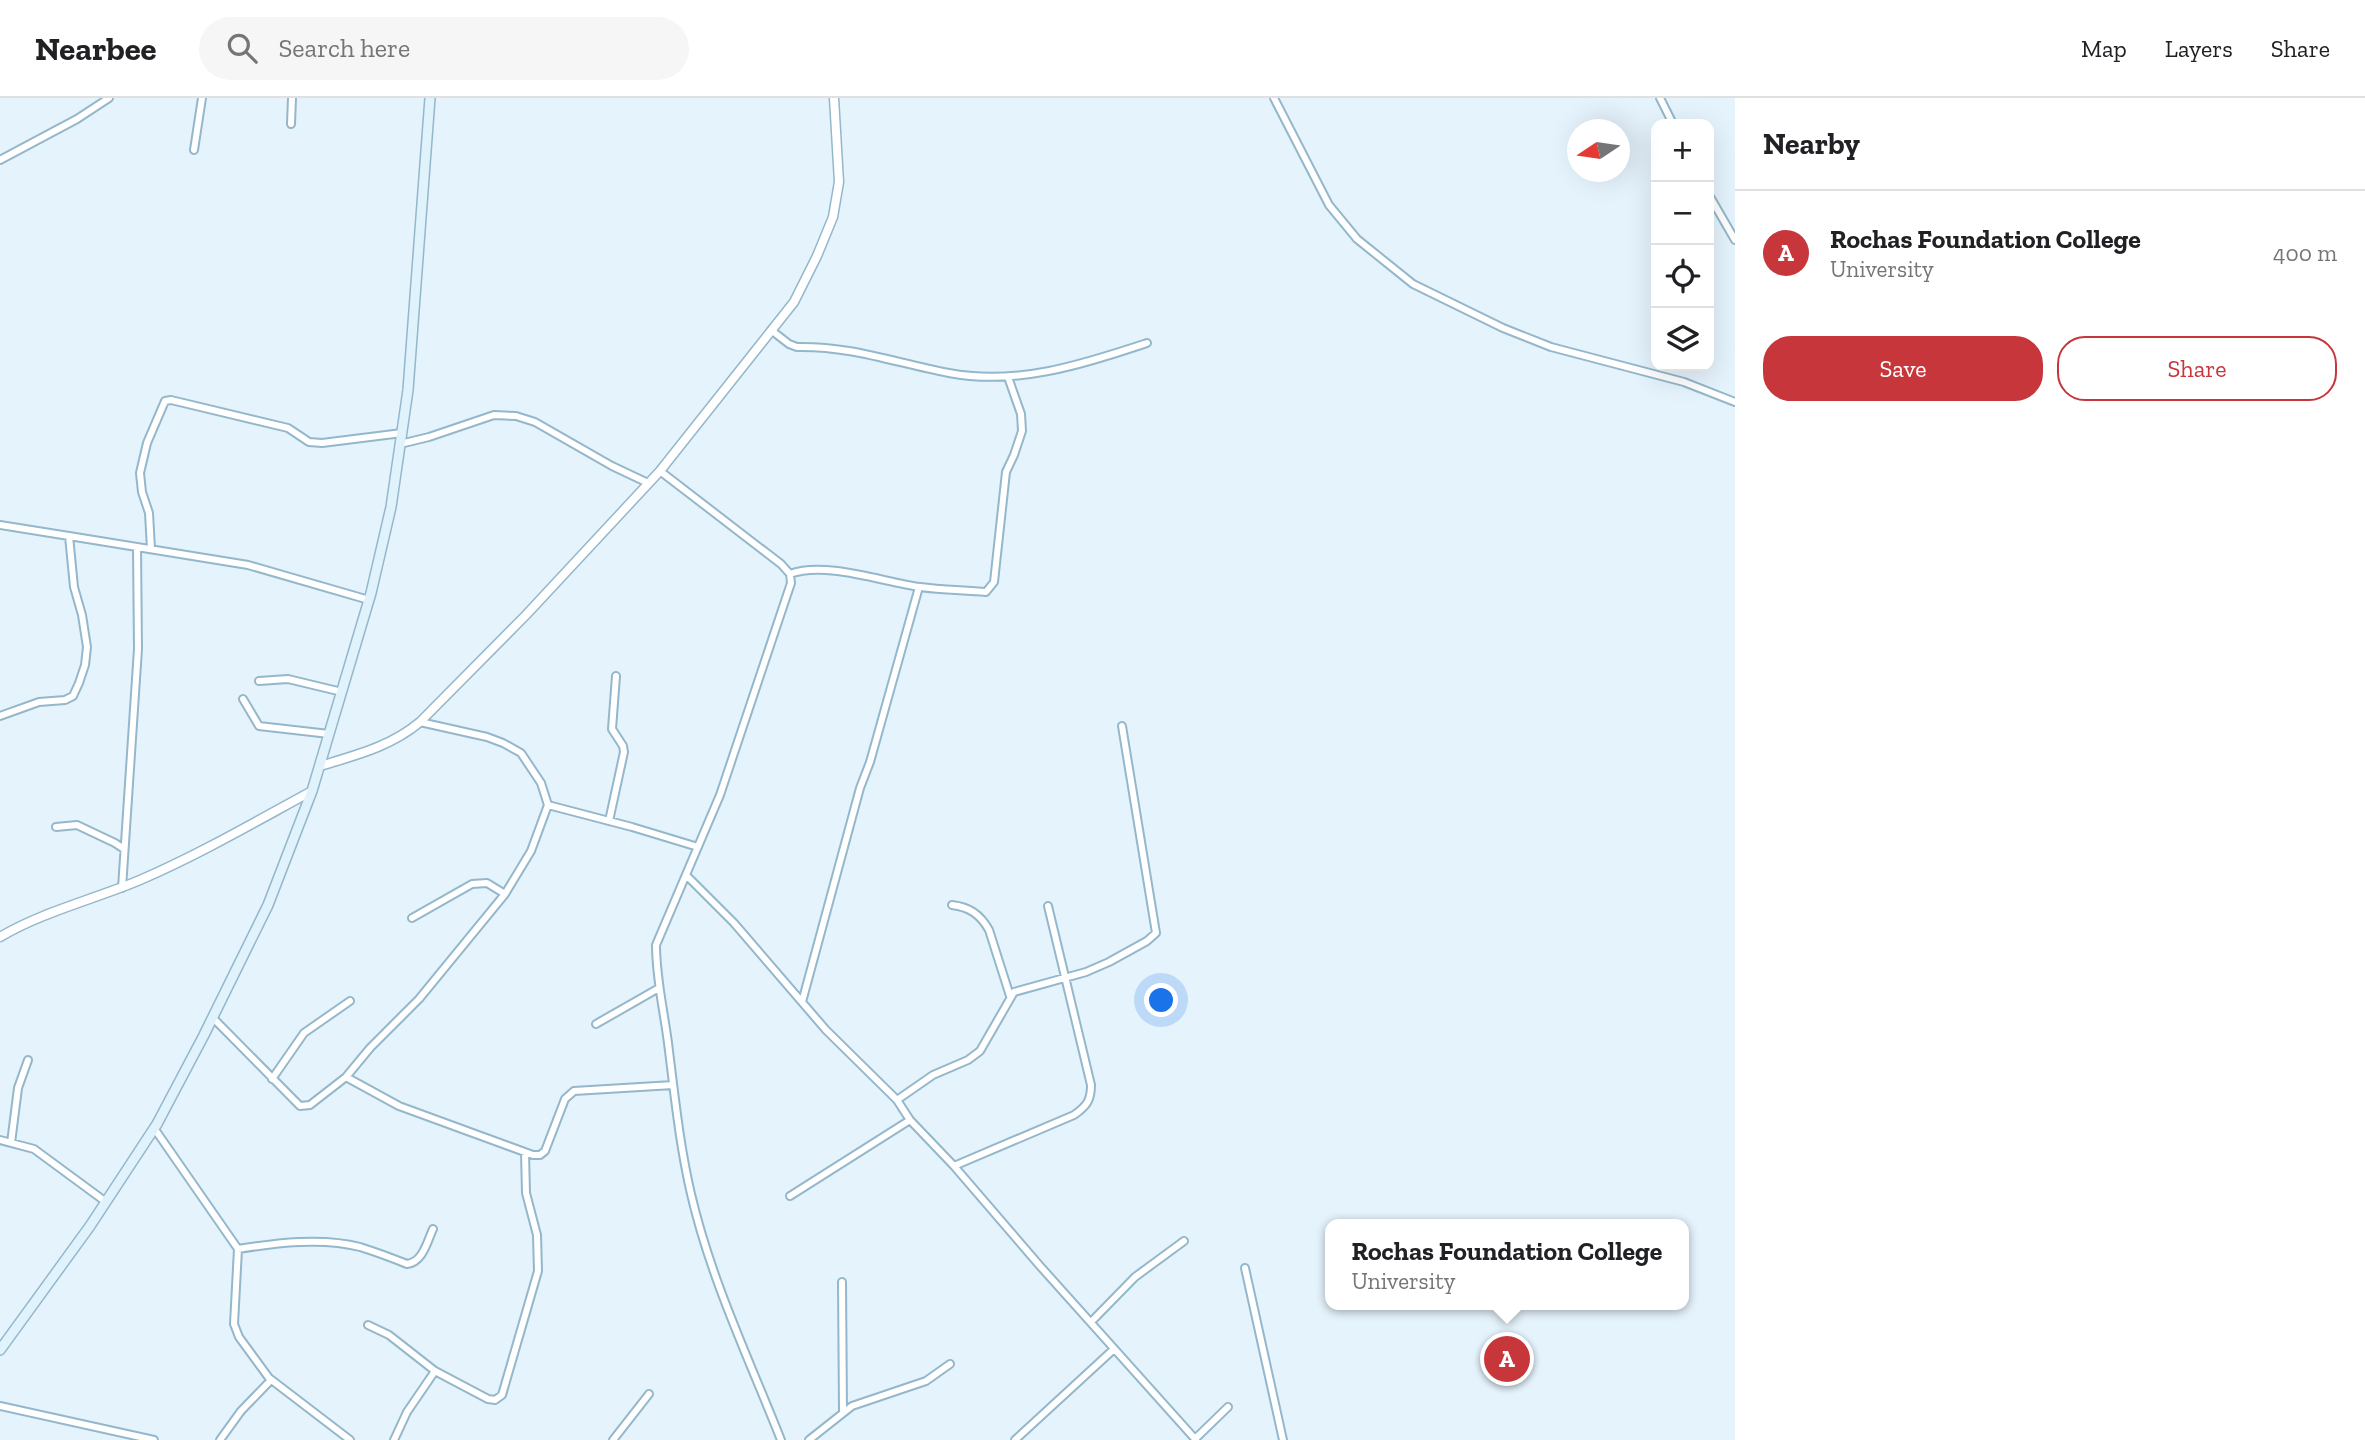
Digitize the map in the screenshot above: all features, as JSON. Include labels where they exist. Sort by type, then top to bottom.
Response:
[{"type":"main road","points":[[0,1350],[106,1202],[154,1128],[213,1018],[268,905],[312,791],[369,600],[391,507],[408,390],[430,98]]},
{"type":"street","points":[[0,160],[77,119],[109,98]]},
{"type":"street","points":[[194,150],[202,98]]},
{"type":"street","points":[[291,124],[292,98]]},
{"type":"street","points":[[320,766],[375,749],[403,736],[419,722],[526,615],[660,471],[794,302],[833,217],[839,182],[834,98]]},
{"type":"street","points":[[1275,98],[1329,205],[1357,239],[1413,284],[1503,328],[1551,347],[1684,382],[1735,401]]},
{"type":"street","points":[[1660,98],[1670,119]]},
{"type":"street","points":[[1714,204],[1735,240]]},
{"type":"street","points":[[771,330],[797,347],[852,350],[950,374],[1008,377],[1073,367],[1147,343]]},
{"type":"street","points":[[790,573],[800,570],[828,571],[881,578],[919,587],[986,592],[993,585],[1006,472],[1022,431],[1021,414],[1008,377]]},
{"type":"street","points":[[151,549],[149,513],[142,492],[140,473],[147,443],[166,401],[288,428],[309,442],[322,443],[401,433]]},
{"type":"street","points":[[400,444],[494,415],[516,416],[535,422],[612,466],[648,483]]},
{"type":"street","points":[[660,471],[781,564],[790,573],[792,583],[720,795],[656,945],[656,971],[679,1133],[691,1195],[729,1316],[781,1440]]},
{"type":"street","points":[[0,525],[248,565],[369,600]]},
{"type":"street","points":[[0,716],[39,702],[65,700],[73,696],[79,683],[86,664],[87,647],[74,587],[69,536]]},
{"type":"street","points":[[122,888],[138,649],[137,547]]},
{"type":"street","points":[[802,1002],[860,788],[870,762],[919,587]]},
{"type":"street","points":[[609,821],[624,752],[612,729],[616,676]]},
{"type":"street","points":[[259,681],[288,679],[342,692]]},
{"type":"street","points":[[243,699],[259,726],[330,734]]},
{"type":"street","points":[[213,1018],[272,1079],[300,1106],[305,1107],[346,1077],[370,1048],[419,999],[505,894],[530,851],[548,805],[541,783],[521,753],[503,743],[419,722]]},
{"type":"street","points":[[897,1100],[933,1075],[968,1060],[980,1051],[1001,1017],[1010,996],[1018,990],[1086,972],[1147,942],[1156,933],[1122,726]]},
{"type":"street","points":[[1,933],[122,888],[187,860],[312,791]]},
{"type":"street","points":[[548,805],[698,848]]},
{"type":"street","points":[[55,827],[77,825],[124,849]]},
{"type":"street","points":[[687,876],[734,923],[826,1030],[897,1100],[910,1120],[954,1166],[1195,1440],[1228,1407]]},
{"type":"street","points":[[412,918],[472,884],[487,883],[505,894]]},
{"type":"street","points":[[952,905],[968,907],[983,920],[989,930],[1010,996]]},
{"type":"street","points":[[954,1166],[1074,1115],[1085,1108],[1091,1099],[1091,1085],[1048,906]]},
{"type":"street","points":[[596,1024],[659,988]]},
{"type":"street","points":[[272,1079],[304,1032],[350,1002]]},
{"type":"street","points":[[11,1143],[18,1088],[28,1060]]},
{"type":"street","points":[[346,1077],[399,1106],[540,1155],[545,1151],[565,1099],[574,1091],[673,1085]]},
{"type":"street","points":[[790,1196],[910,1120]]},
{"type":"street","points":[[154,1128],[238,1249],[234,1324],[239,1337],[271,1380],[350,1440]]},
{"type":"street","points":[[0,1140],[34,1149],[106,1202]]},
{"type":"street","points":[[368,1325],[389,1335],[435,1371],[488,1399],[495,1400],[502,1395],[538,1271],[537,1235],[526,1193],[525,1152]]},
{"type":"street","points":[[238,1249],[267,1244],[325,1242],[358,1247],[407,1264],[418,1259],[433,1229]]},
{"type":"street","points":[[1091,1322],[1135,1277],[1184,1241]]},
{"type":"street","points":[[1245,1268],[1283,1440]]},
{"type":"street","points":[[842,1282],[843,1411]]},
{"type":"street","points":[[1015,1440],[1115,1349]]},
{"type":"street","points":[[810,1440],[843,1411],[870,1398],[926,1381],[950,1364]]},
{"type":"street","points":[[394,1440],[407,1412],[435,1371]]},
{"type":"street","points":[[220,1440],[241,1411],[271,1380]]},
{"type":"street","points":[[613,1440],[649,1394]]},
{"type":"street","points":[[0,1406],[153,1440]]},
{"type":"place","name":"Rochas Foundation College","points":[[1507,1359]]}]
